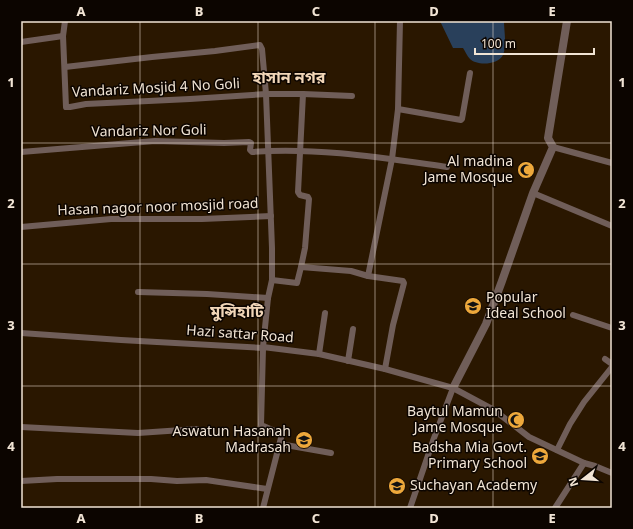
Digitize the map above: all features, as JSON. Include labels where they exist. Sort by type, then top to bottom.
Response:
[{"type":"street","points":[[65,21],[63,36],[65,70],[152,57],[260,45],[262,49],[266,94],[272,280],[268,298],[263,347],[261,425],[282,434],[262,508]]},
{"type":"street","points":[[368,276],[392,159],[398,110],[400,21]]},
{"type":"street","points":[[567,21],[548,138],[553,147],[612,162]]},
{"type":"street","points":[[21,42],[63,36]]},
{"type":"street","name":"Vandariz Mosjid 4 No Goli","points":[[65,70],[66,107],[86,104],[266,94],[352,96]]},
{"type":"street","points":[[398,110],[461,120],[470,73]]},
{"type":"street","points":[[272,280],[298,283],[305,248],[309,200],[308,197],[298,194],[303,94]]},
{"type":"street","name":"Vandariz Nor Goli","points":[[21,152],[155,141],[224,143],[250,142],[251,152],[268,151]]},
{"type":"street","points":[[410,508],[453,388],[486,324],[533,194],[553,147]]},
{"type":"street","points":[[268,151],[300,150],[392,159],[447,167]]},
{"type":"street","points":[[533,194],[612,226]]},
{"type":"street","name":"Hasan nagor noor mosjid road","points":[[21,227],[111,219],[202,219],[271,216]]},
{"type":"street","points":[[301,267],[351,271],[368,276],[403,281],[404,284],[393,325],[385,369]]},
{"type":"street","points":[[138,292],[268,298]]},
{"type":"street","points":[[319,354],[325,314]]},
{"type":"street","points":[[573,315],[612,328]]},
{"type":"street","points":[[348,361],[353,329]]},
{"type":"street","name":"Hazi sattar Road","points":[[21,333],[121,340],[263,347],[319,354],[385,369],[453,388],[494,410],[529,437],[584,463],[596,466],[612,474]]},
{"type":"street","points":[[557,450],[570,424],[584,402],[612,366],[605,359]]},
{"type":"street","points":[[21,428],[58,428],[138,433],[197,429]]},
{"type":"street","points":[[280,444],[331,453]]},
{"type":"street","points":[[555,508],[584,463]]},
{"type":"street","points":[[21,481],[151,479],[177,481],[206,480],[267,489]]},
{"type":"water","points":[[440,21],[504,21],[505,43],[503,55],[497,61],[492,63],[477,63],[473,61],[469,58],[463,48],[453,48]]},
{"type":"place","name":"Al madina Jame Mosque","points":[[526,170]]},
{"type":"place","name":"Popular Ideal School","points":[[473,306]]},
{"type":"place","name":"Baytul Mamun Jame Mosque","points":[[516,420]]},
{"type":"place","name":"Aswatun Hasanah Madrasah","points":[[304,440]]},
{"type":"place","name":"Badsha Mia Govt. Primary School","points":[[540,456]]},
{"type":"place","name":"Suchayan Academy","points":[[397,486]]},
{"type":"district","name":"হাসান নগর","points":[[289,79]]},
{"type":"district","name":"মুন্সিহাটি","points":[[237,313]]}]
